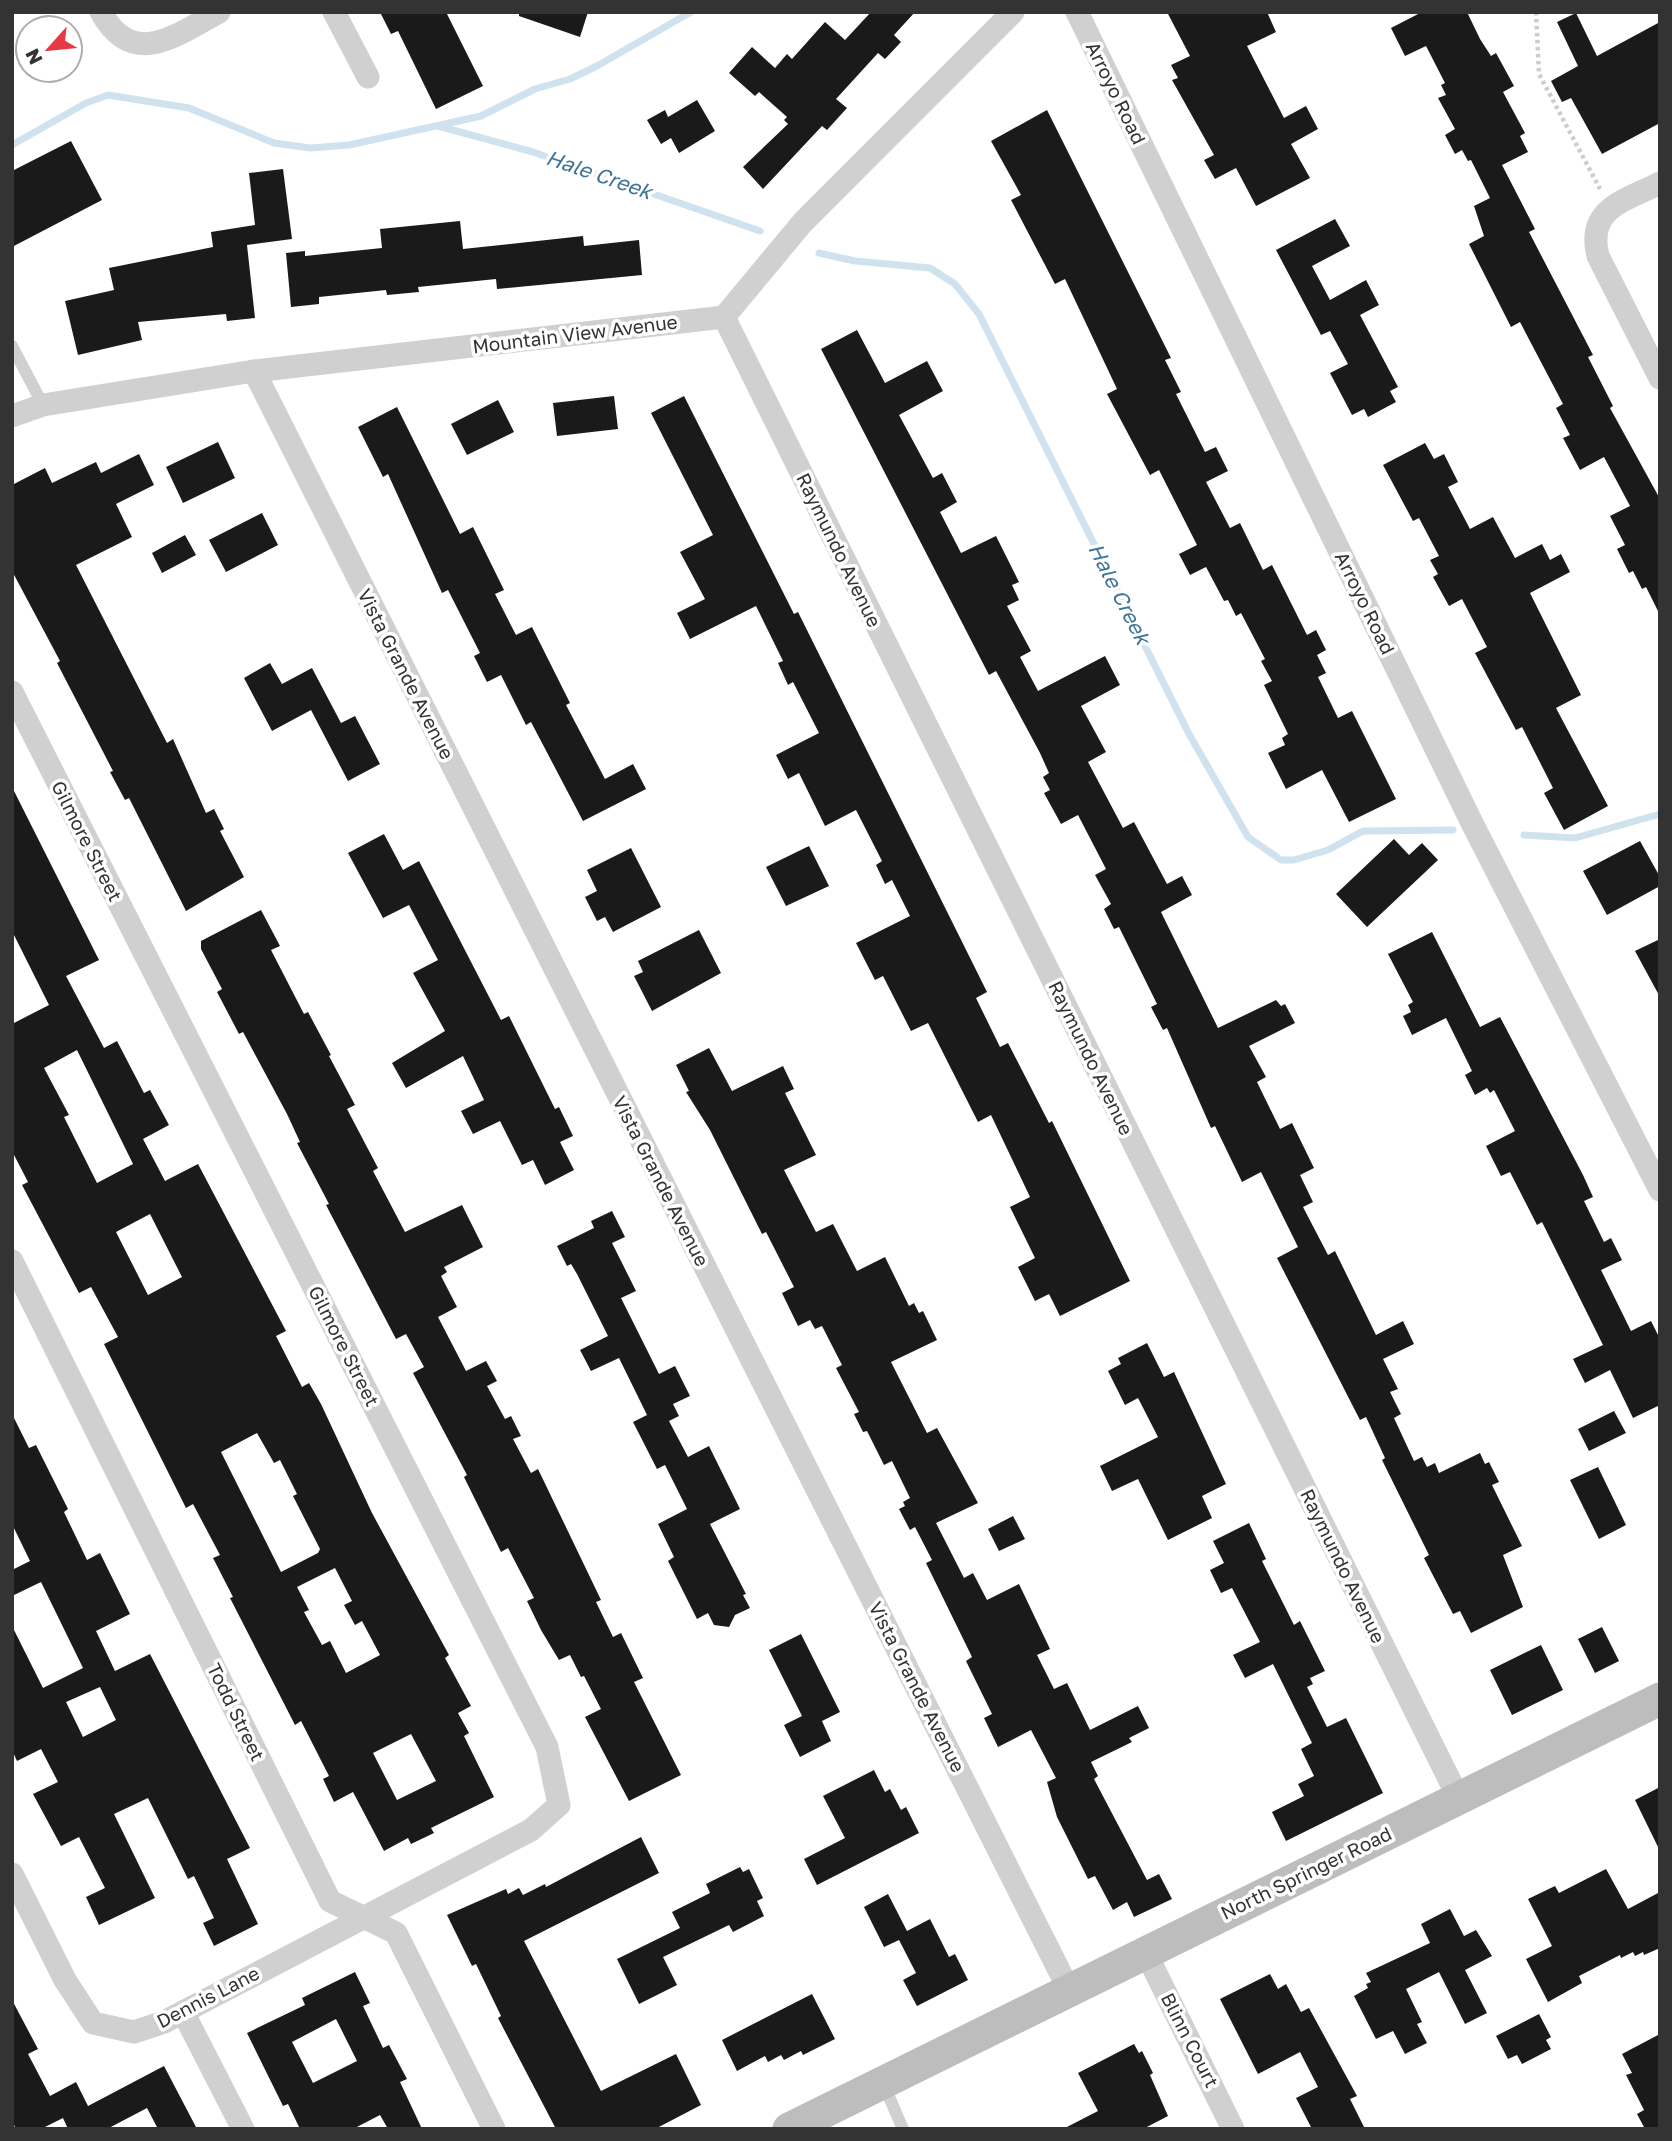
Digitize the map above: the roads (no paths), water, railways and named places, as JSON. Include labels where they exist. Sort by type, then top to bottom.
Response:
[{"type":"street","points":[[101,12],[122,38],[134,45],[156,43],[219,12]]},
{"type":"street","points":[[334,12],[368,77]]},
{"type":"street","points":[[724,317],[803,222],[1013,12]]},
{"type":"street","name":"Arroyo Road","points":[[1077,12],[1472,823],[1660,1190]]},
{"type":"street","points":[[1660,183],[1610,209],[1597,222],[1594,236],[1598,256],[1660,378]]},
{"type":"street","name":"Mountain View Avenue","points":[[12,416],[43,405],[254,371],[724,317]]},
{"type":"street","name":"Raymundo Avenue","points":[[724,317],[1459,1799]]},
{"type":"street","name":"Vista Grande Avenue","points":[[254,371],[1069,1990]]},
{"type":"street","name":"Gilmore Street","points":[[12,692],[547,1746],[559,1805],[531,1830],[365,1917]]},
{"type":"street","name":"Todd Street","points":[[12,1261],[328,1897],[396,1933],[494,2129]]},
{"type":"street","name":"North Springer Road","points":[[789,2129],[1660,1699]]},
{"type":"street","name":"Dennis Lane","points":[[12,1874],[65,1980],[93,2023],[134,2032],[183,2012],[365,1917]]},
{"type":"street","name":"Blinn Court","points":[[1145,1951],[1233,2129]]},
{"type":"street","points":[[183,2012],[243,2129]]},
{"type":"lane","points":[[12,346],[43,405]]},
{"type":"lane","points":[[883,2082],[903,2129]]},
{"type":"waterway","points":[[12,145],[86,103],[108,95],[189,108],[274,143],[310,148],[349,145],[481,116],[535,89],[570,79],[597,66],[691,12]]},
{"type":"waterway","name":"Hale Creek","points":[[438,126],[533,152],[760,231]]},
{"type":"waterway","name":"Hale Creek","points":[[819,253],[855,261],[930,268],[955,284],[979,314],[1189,734],[1248,837],[1281,860],[1294,860],[1328,850],[1363,831],[1453,830]]},
{"type":"waterway","name":"Hale Creek","points":[[1524,835],[1575,838],[1660,814]]}]
